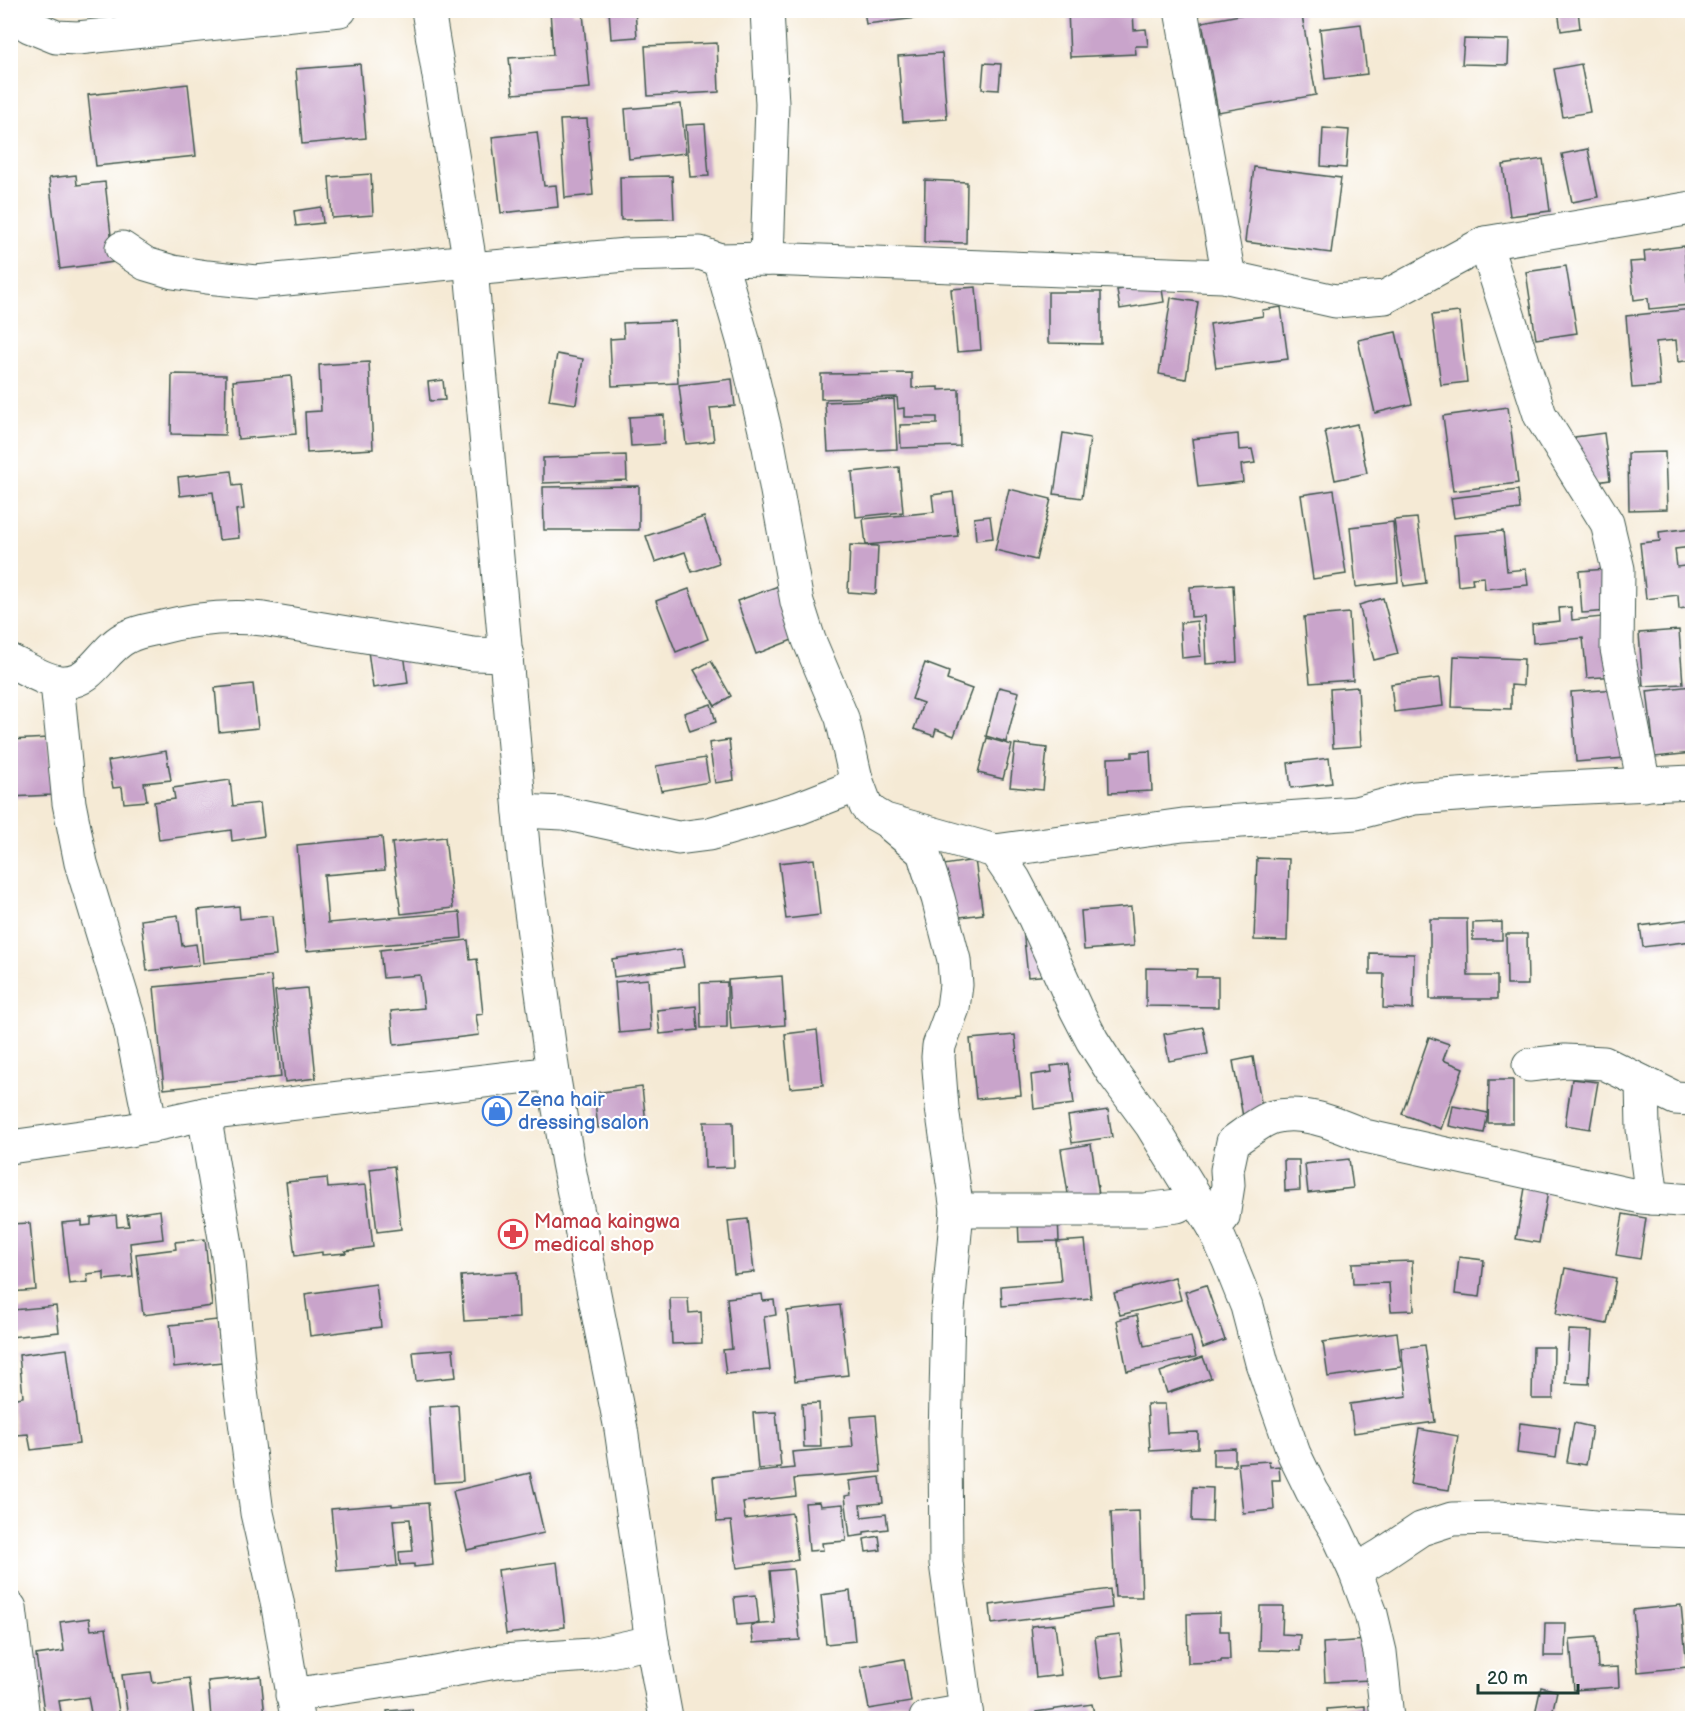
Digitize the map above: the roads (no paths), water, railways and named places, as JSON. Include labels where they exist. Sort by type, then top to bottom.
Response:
[{"type":"street","points":[[16,10],[29,26],[56,37],[78,38],[340,10]]},
{"type":"street","points":[[428,10],[470,265],[532,931],[568,1163],[621,1429],[652,1642],[666,1719]]},
{"type":"street","points":[[767,10],[772,104],[767,259]]},
{"type":"street","points":[[1181,10],[1229,277]]},
{"type":"street","points":[[122,248],[146,264],[173,272],[256,282],[470,265],[626,255],[700,253],[720,260],[767,259],[1022,267],[1229,277],[1335,301],[1384,297],[1485,243],[1692,208]]},
{"type":"street","points":[[1485,243],[1540,415],[1607,523],[1618,569],[1617,649],[1644,785]]},
{"type":"street","points":[[720,260],[745,347],[769,447],[797,602],[809,640],[842,718],[855,779],[866,806],[923,852],[954,960],[956,985],[953,1008],[939,1046],[938,1057],[942,1108],[957,1210],[948,1310],[945,1438],[946,1563],[966,1715],[926,1719]]},
{"type":"street","points":[[10,661],[57,683],[76,681],[81,679],[126,637],[172,624],[227,617],[263,619],[473,654],[507,655]]},
{"type":"street","points":[[57,683],[69,803],[81,863],[130,1023],[151,1126]]},
{"type":"street","points":[[520,811],[563,813],[678,838],[709,834],[799,808],[845,790],[855,779]]},
{"type":"street","points":[[885,820],[995,851],[1183,825],[1356,813],[1414,798],[1692,782]]},
{"type":"street","points":[[995,851],[1014,879],[1034,917],[1092,1040],[1152,1126],[1214,1227],[1241,1290],[1262,1363],[1294,1454],[1312,1491],[1335,1528],[1355,1571],[1371,1614],[1380,1652],[1387,1719]]},
{"type":"street","points":[[1529,1065],[1565,1061],[1604,1063],[1675,1098],[1692,1098]]},
{"type":"street","points":[[10,1147],[151,1126],[204,1114],[553,1073]]},
{"type":"street","points":[[1642,1082],[1644,1129],[1652,1198]]},
{"type":"street","points":[[204,1114],[229,1262],[240,1383],[257,1513],[277,1601],[295,1707],[425,1675],[501,1661],[591,1655],[652,1642]]},
{"type":"street","points":[[1214,1227],[1223,1217],[1228,1185],[1227,1170],[1233,1142],[1272,1118],[1296,1115],[1332,1122],[1365,1136],[1641,1197],[1692,1202]]},
{"type":"street","points":[[957,1210],[1144,1210],[1177,1206],[1195,1197]]},
{"type":"street","points":[[1355,1571],[1421,1529],[1452,1519],[1499,1518],[1595,1527],[1692,1531]]},
{"type":"street","points":[[10,1608],[23,1719]]},
{"type":"place","name":"Zena hair dressing salon","points":[[497,1111]]},
{"type":"place","name":"Mamaa kaingwa medical shop","points":[[513,1234]]}]
